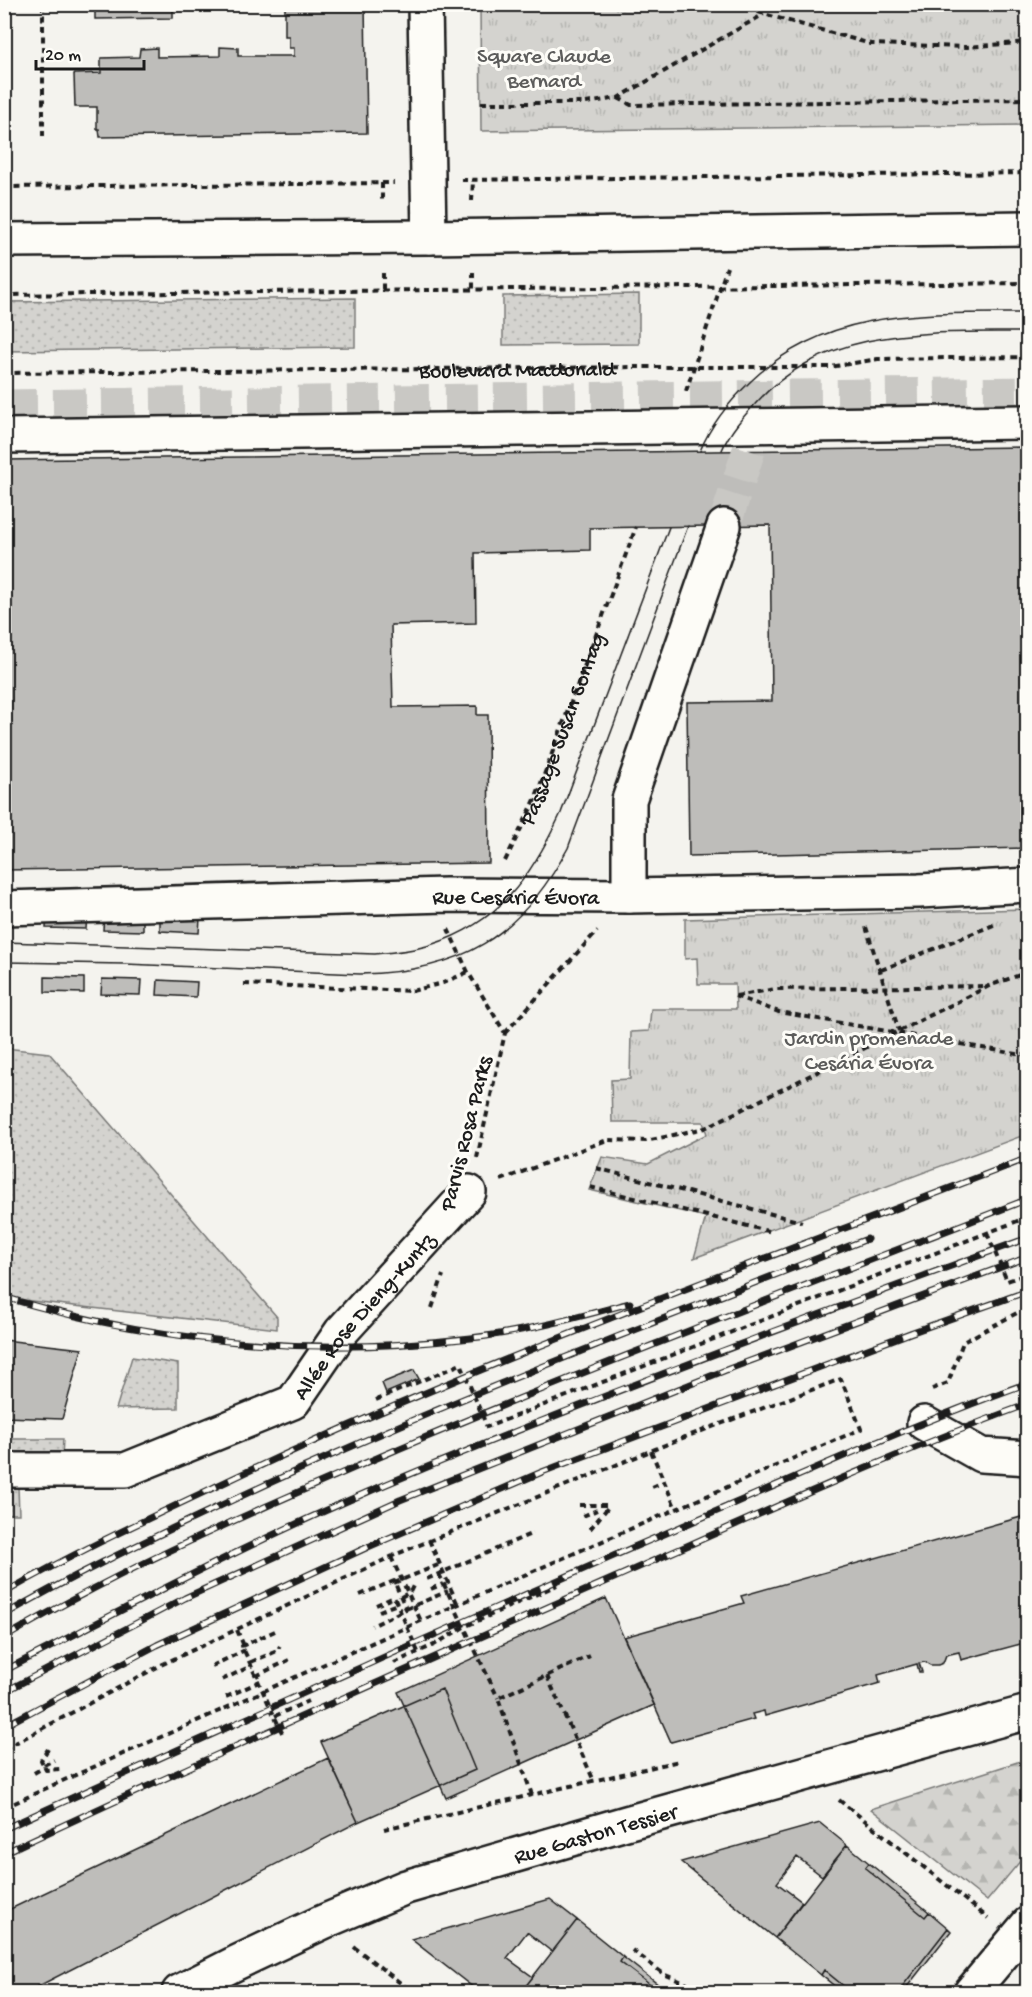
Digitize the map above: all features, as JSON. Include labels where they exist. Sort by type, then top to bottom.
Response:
[{"type":"street","points":[[425,4],[429,237]]},
{"type":"street","points":[[4,240],[429,237],[1028,228]]},
{"type":"street","points":[[4,436],[1028,422]]},
{"type":"street","points":[[749,450],[784,424]]},
{"type":"street","points":[[629,896],[630,800],[724,526]]},
{"type":"street","name":"Rue Cesária Évora","points":[[4,908],[446,895],[629,896],[920,891],[1024,886]]},
{"type":"street","name":"Allée Rose Dieng-Kuntz","points":[[4,1470],[125,1470],[293,1402],[341,1332],[469,1192]]},
{"type":"street","points":[[924,1423],[981,1455],[1028,1458]]},
{"type":"street","name":"Rue Gaston Tessier","points":[[179,1992],[323,1922],[406,1887],[626,1823],[1028,1712]]},
{"type":"street","points":[[971,1992],[1021,1931]]},
{"type":"path","points":[[43,4],[43,138]]},
{"type":"path","points":[[738,4],[764,14],[871,44],[967,47],[1028,42]]},
{"type":"path","points":[[946,4],[957,4]]},
{"type":"path","points":[[481,103],[586,103],[618,98],[764,14]]},
{"type":"path","points":[[618,98],[631,105],[1028,99]]},
{"type":"path","points":[[456,181],[1028,173]]},
{"type":"path","points":[[472,195],[473,180]]},
{"type":"path","points":[[382,183],[382,198]]},
{"type":"path","points":[[4,187],[397,183]]},
{"type":"path","points":[[674,427],[738,232]]},
{"type":"path","points":[[4,295],[1028,283]]},
{"type":"path","name":"Boulevard Macdonald","points":[[4,373],[831,367],[878,359],[1028,357]]},
{"type":"path","name":"Passage Susan Sontag","points":[[502,866],[534,802],[636,527]]},
{"type":"path","points":[[881,970],[999,923],[1024,886]]},
{"type":"path","points":[[854,892],[881,970],[899,1032]]},
{"type":"path","name":"Parvis Rosa Parks","points":[[446,895],[445,920],[468,972],[505,1033]]},
{"type":"path","name":"Parvis Rosa Parks","points":[[469,1192],[505,1033],[629,896]]},
{"type":"path","points":[[244,984],[412,991],[443,983],[468,972]]},
{"type":"path","points":[[469,1192],[607,1140],[646,1142],[705,1128],[989,986],[1028,972]]},
{"type":"path","points":[[989,986],[775,989],[735,996],[779,1011],[1028,1056]]},
{"type":"path","points":[[596,1168],[802,1222]]},
{"type":"path","points":[[590,1187],[772,1232]]},
{"type":"path","points":[[376,1400],[461,1364],[487,1426],[1028,1217]]},
{"type":"path","points":[[987,1233],[1007,1281],[1028,1274]]},
{"type":"path","points":[[432,1308],[446,1266]]},
{"type":"path","points":[[926,1391],[948,1383],[963,1341],[1028,1307]]},
{"type":"path","points":[[4,1749],[161,1665],[429,1540],[651,1451],[841,1379],[861,1430],[421,1621],[4,1808]]},
{"type":"path","points":[[651,1451],[676,1509]]},
{"type":"path","points":[[652,1487],[664,1482]]},
{"type":"path","points":[[594,1504],[600,1517]]},
{"type":"path","points":[[579,1505],[610,1505],[590,1530]]},
{"type":"path","points":[[584,1516],[597,1510]]},
{"type":"path","points":[[427,1579],[533,1533]]},
{"type":"path","points":[[429,1540],[448,1576],[458,1605]]},
{"type":"path","points":[[391,1557],[421,1621]]},
{"type":"path","points":[[360,1596],[438,1564]]},
{"type":"path","points":[[439,1574],[498,1698],[532,1795]]},
{"type":"path","points":[[394,1583],[406,1610]]},
{"type":"path","points":[[431,1589],[443,1584]]},
{"type":"path","points":[[394,1663],[434,1645],[464,1627],[557,1585]]},
{"type":"path","points":[[372,1626],[449,1591]]},
{"type":"path","points":[[400,1597],[409,1593]]},
{"type":"path","points":[[376,1605],[394,1597],[418,1652]]},
{"type":"path","points":[[379,1611],[397,1604]]},
{"type":"path","points":[[237,1630],[265,1691]]},
{"type":"path","points":[[275,1630],[242,1646],[284,1737]]},
{"type":"path","points":[[222,1680],[277,1651],[280,1646]]},
{"type":"path","points":[[212,1666],[244,1650]]},
{"type":"path","points":[[277,1651],[283,1653]]},
{"type":"path","points":[[498,1698],[590,1656]]},
{"type":"path","points":[[256,1676],[289,1660]]},
{"type":"path","points":[[547,1676],[594,1781]]},
{"type":"path","points":[[226,1697],[259,1682]]},
{"type":"path","points":[[275,1716],[308,1701]]},
{"type":"path","points":[[48,1749],[40,1761],[46,1770],[60,1769]]},
{"type":"path","points":[[34,1773],[54,1760]]},
{"type":"path","points":[[384,1829],[679,1761]]},
{"type":"path","points":[[805,1773],[1021,1931]]},
{"type":"path","points":[[323,1922],[412,1992]]},
{"type":"path","points":[[632,1950],[665,1975],[707,1992]]},
{"type":"green space","name":"Square Claude Bernard","points":[[480,5],[1027,5],[1027,125],[481,131]]},
{"type":"green space","points":[[639,294],[639,344],[503,345],[503,296]]},
{"type":"green space","points":[[355,298],[355,347],[5,351],[5,302]]},
{"type":"green space","name":"Jardin promenade Cesária Évora","points":[[1027,909],[1027,1134],[694,1258],[706,1217],[589,1190],[602,1157],[648,1164],[707,1134],[703,1122],[612,1122],[611,1080],[630,1079],[631,1032],[649,1031],[651,1009],[736,1009],[735,984],[698,984],[697,958],[685,959],[685,919]]},
{"type":"green space","points":[[5,1048],[49,1053],[277,1317],[277,1329],[5,1298]]},
{"type":"green space","points":[[132,1357],[178,1364],[178,1408],[116,1409]]},
{"type":"green space","points":[[5,1439],[63,1439],[62,1457],[5,1457]]},
{"type":"green space","points":[[4,1487],[18,1487],[19,1514],[5,1514]]},
{"type":"green space","points":[[1027,1759],[1027,1853],[987,1901],[871,1809]]},
{"type":"building","points":[[95,4],[173,4],[173,18],[95,19]]},
{"type":"building","points":[[285,4],[365,4],[367,133],[100,137],[99,129],[97,129],[97,107],[75,107],[74,74],[101,73],[101,58],[139,57],[140,49],[157,48],[157,57],[220,56],[220,47],[238,48],[238,56],[294,56],[294,48],[289,48],[289,36],[285,36]]},
{"type":"building","points":[[1028,447],[1028,848],[689,856],[687,702],[772,701],[770,525],[590,528],[590,550],[475,553],[476,623],[391,625],[393,707],[477,706],[477,715],[488,715],[489,863],[4,870],[4,460]]},
{"type":"building","points":[[47,913],[87,914],[86,929],[46,928]]},
{"type":"building","points":[[104,915],[143,916],[143,931],[103,930]]},
{"type":"building","points":[[160,916],[200,918],[199,933],[160,931]]},
{"type":"building","points":[[45,977],[84,978],[84,993],[45,992]]},
{"type":"building","points":[[102,979],[141,980],[140,995],[101,994]]},
{"type":"building","points":[[158,980],[197,982],[196,997],[157,995]]},
{"type":"building","points":[[4,1340],[82,1349],[62,1419],[4,1417]]},
{"type":"building","points":[[414,1370],[419,1379],[386,1393],[382,1383]]},
{"type":"building","points":[[1028,1515],[1028,1642],[961,1660],[959,1652],[946,1655],[943,1663],[938,1665],[919,1663],[922,1672],[919,1672],[917,1664],[878,1675],[880,1683],[765,1716],[764,1711],[752,1714],[754,1719],[671,1742],[624,1637],[744,1603],[741,1596]]},
{"type":"building","points":[[606,1598],[654,1705],[446,1798],[398,1692]]},
{"type":"building","points":[[442,1689],[475,1770],[358,1822],[321,1742]]},
{"type":"building","points":[[328,1758],[358,1822],[27,1992],[4,1992],[4,1912]]},
{"type":"building","points":[[820,1823],[847,1845],[822,1876],[797,1857],[777,1883],[802,1902],[775,1938],[681,1862]]},
{"type":"building","points":[[847,1845],[869,1863],[865,1868],[925,1917],[929,1912],[948,1928],[898,1992],[851,1992],[824,1970],[821,1975],[775,1938]]},
{"type":"building","points":[[869,1863],[929,1912],[925,1917],[865,1868]]},
{"type":"building","points":[[550,1899],[577,1920],[552,1952],[527,1932],[507,1958],[533,1977],[521,1992],[479,1992],[411,1939]]},
{"type":"building","points":[[577,1920],[623,1957],[620,1962],[657,1990],[660,1986],[669,1992],[521,1992]]},
{"type":"building","points":[[948,1928],[951,1931],[903,1992],[898,1992]]},
{"type":"building","points":[[623,1957],[660,1986],[657,1990],[620,1962]]},
{"type":"building","points":[[824,1970],[851,1992],[842,1992],[821,1975]]},
{"type":"tunnel","points":[[4,406],[1028,393]]},
{"type":"tunnel","points":[[724,526],[749,450]]},
{"type":"tram line","points":[[700,451],[715,422],[751,381],[781,357],[813,339],[847,327],[881,319],[917,315],[1028,313]]},
{"type":"tram line","points":[[722,450],[733,430],[757,402],[785,377],[816,358],[849,346],[883,338],[954,332],[1028,332]]},
{"type":"tram line","points":[[4,962],[125,964],[360,974],[396,972],[428,966],[458,957],[484,944],[508,926],[529,905],[549,879],[568,848],[688,526]]},
{"type":"tram line","points":[[4,942],[375,954],[423,947],[454,936],[476,924],[511,895],[538,858],[550,836],[561,813],[669,527]]},
{"type":"railway","points":[[4,1593],[84,1550],[165,1511],[318,1439],[418,1396],[620,1314],[1028,1158]]},
{"type":"railway","points":[[4,1638],[149,1561],[248,1514],[398,1449],[633,1353],[1028,1199]]},
{"type":"railway","points":[[4,1671],[250,1546],[401,1478],[713,1354],[1028,1238]]},
{"type":"railway","points":[[4,1615],[156,1536],[370,1439],[534,1370],[867,1239]]},
{"type":"railway","points":[[4,1692],[185,1598],[400,1500],[726,1370],[1028,1257]]},
{"type":"railway","points":[[4,1726],[157,1645],[368,1547],[542,1472],[910,1333],[1028,1291]]},
{"type":"railway","points":[[4,1297],[62,1313],[177,1335],[294,1346],[412,1344],[471,1338],[551,1324],[630,1303]]},
{"type":"railway","points":[[4,1829],[318,1686],[634,1547],[879,1441],[1028,1383]]},
{"type":"railway","points":[[4,1853],[308,1714],[768,1510],[871,1466],[1028,1404]]}]
